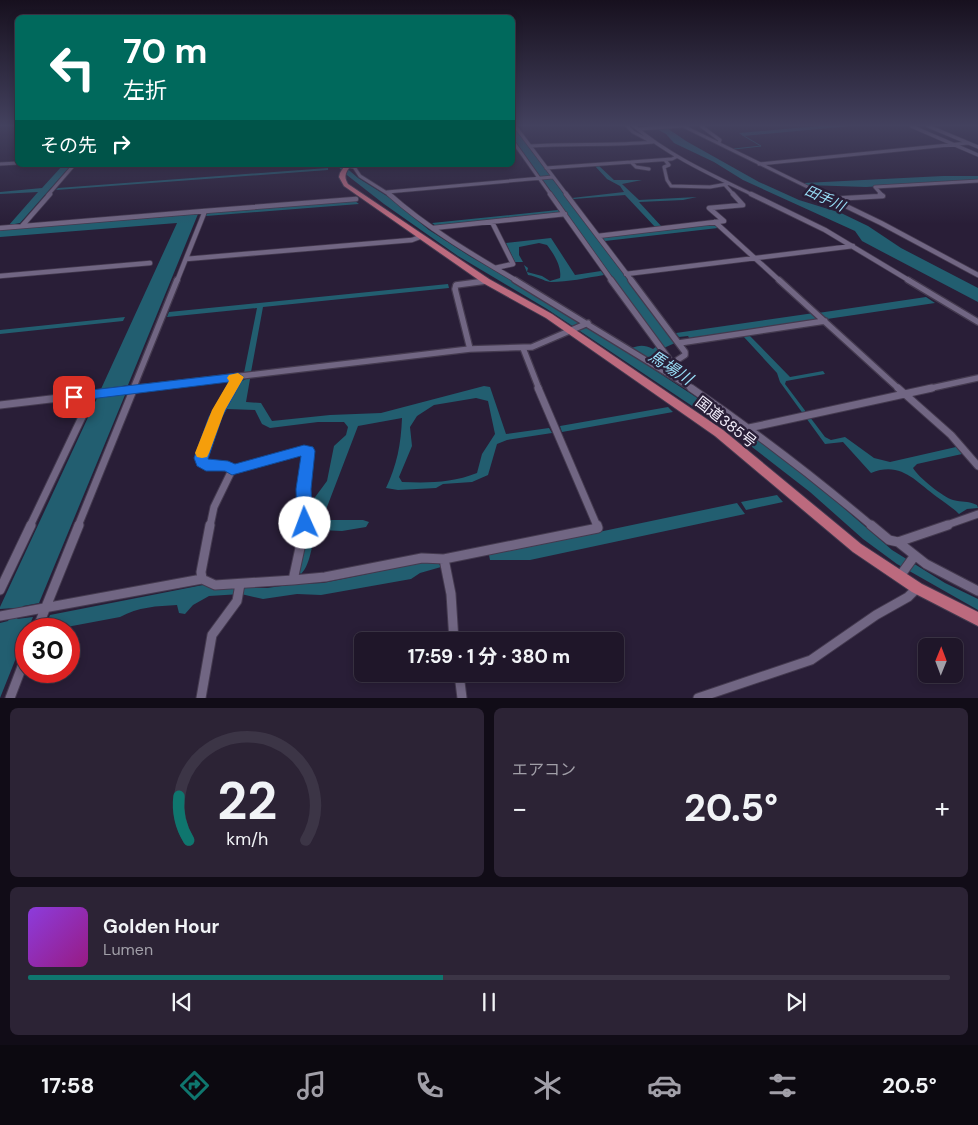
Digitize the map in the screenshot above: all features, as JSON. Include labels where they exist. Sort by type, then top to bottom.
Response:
[{"type":"highway","name":"国道385号","points":[[345,168],[341,179],[346,185],[486,281],[573,330],[719,433],[850,543],[901,574],[918,588],[978,619]]},
{"type":"street","points":[[529,159],[598,236],[685,352],[685,355],[662,370]]},
{"type":"street","points":[[539,159],[546,168],[546,177],[564,214],[672,363]]},
{"type":"street","points":[[546,168],[670,159]]},
{"type":"street","points":[[681,159],[726,184],[802,219],[853,246],[978,322]]},
{"type":"street","points":[[747,159],[881,223],[978,275]]},
{"type":"street","points":[[757,164],[811,159]]},
{"type":"street","points":[[665,160],[669,165],[664,167],[670,186],[726,184]]},
{"type":"street","points":[[630,162],[636,167],[649,169]]},
{"type":"street","points":[[0,164],[15,163]]},
{"type":"street","points":[[22,226],[72,167]]},
{"type":"street","points":[[345,168],[354,167],[360,176],[387,192],[433,228],[494,268],[655,365],[749,428],[830,490],[878,533],[889,540],[898,542],[978,514]]},
{"type":"street","points":[[387,192],[546,177]]},
{"type":"street","points":[[830,199],[883,196],[874,188],[876,187],[978,181]]},
{"type":"street","points":[[598,236],[724,222],[709,208],[743,205],[734,197],[726,184]]},
{"type":"street","points":[[0,228],[356,199]]},
{"type":"street","points":[[41,618],[205,211]]},
{"type":"street","points":[[433,228],[564,214]]},
{"type":"street","points":[[492,222],[513,264],[494,268]]},
{"type":"street","points":[[715,222],[951,435],[978,466]]},
{"type":"street","points":[[186,259],[412,240],[420,237]]},
{"type":"street","points":[[626,274],[853,246]]},
{"type":"street","points":[[0,276],[150,263]]},
{"type":"street","points":[[470,349],[455,288],[456,285],[486,281]]},
{"type":"street","points":[[679,343],[825,321]]},
{"type":"street","points":[[0,406],[470,349],[532,347],[587,323]]},
{"type":"street","points":[[5,615],[202,580],[215,585],[325,577],[422,558],[444,559],[598,528],[551,421],[522,348]]},
{"type":"street","points":[[232,470],[228,466],[206,465],[200,458],[219,410],[238,377]]},
{"type":"street","points":[[749,428],[978,378]]},
{"type":"street","points":[[0,590],[92,394]]},
{"type":"street","points":[[202,580],[201,572],[214,507],[232,470],[304,450],[308,451],[304,489],[305,523],[292,580]]},
{"type":"street","points":[[898,542],[913,558],[978,592]]},
{"type":"street","points":[[901,574],[913,558]]},
{"type":"street","points":[[444,559],[451,594],[453,632]]},
{"type":"street","points":[[201,698],[212,635],[215,628],[234,607],[239,597],[240,584]]},
{"type":"street","points":[[698,698],[811,660],[876,615],[908,597],[918,588]]},
{"type":"street","points":[[460,682],[462,698]]},
{"type":"street","points":[[10,698],[16,683]]},
{"type":"water","points":[[528,159],[537,159],[675,343],[657,351],[661,359],[650,367],[743,428],[824,491],[892,550],[945,583],[978,599],[978,610],[897,564],[863,539],[810,492],[743,440],[547,309],[458,256],[384,204],[339,167],[345,167],[358,178],[390,198],[429,230],[471,257],[547,300],[626,351],[639,346],[653,349],[660,344]]},
{"type":"water","points":[[707,159],[717,159],[759,182],[799,200],[841,213],[868,226],[901,248],[978,288],[978,302],[862,241],[855,231],[743,180]]},
{"type":"water","points":[[594,165],[598,165],[614,180],[642,180],[622,184],[639,200],[697,197],[683,200],[639,202],[662,227],[656,228],[625,195],[572,198],[624,192],[620,186],[607,179]]},
{"type":"water","points":[[61,167],[69,167],[20,223],[9,225],[38,192],[0,194],[0,192],[42,188]]},
{"type":"water","points":[[328,168],[328,170],[56,190],[58,188]]},
{"type":"water","points":[[978,176],[978,180],[866,187],[807,185],[804,183]]},
{"type":"water","points":[[355,201],[359,204],[206,216],[207,212]]},
{"type":"water","points":[[558,210],[560,213],[436,226],[432,223]]},
{"type":"water","points":[[198,214],[128,385],[118,387],[114,395],[125,395],[39,603],[23,606],[17,618],[15,618],[15,660],[0,698],[0,623],[8,621],[14,608],[0,609],[0,607],[97,398],[108,396],[112,388],[101,389],[177,223],[0,237],[0,230]]},
{"type":"water","points":[[714,224],[718,228],[605,241],[601,237]]},
{"type":"water","points":[[551,238],[575,275],[601,271],[604,275],[570,281],[551,282],[545,281],[528,275],[524,265],[528,268],[527,272],[542,276],[550,281],[560,278],[559,265],[547,245],[539,243],[519,247],[519,255],[523,262],[515,262],[506,243]]},
{"type":"water","points":[[448,284],[449,288],[263,307],[251,372],[244,373],[257,308],[167,317],[169,312]]},
{"type":"water","points":[[926,297],[935,303],[827,319],[818,313]]},
{"type":"water","points":[[814,313],[820,320],[690,339],[688,336],[679,337],[676,333]]},
{"type":"water","points":[[125,317],[123,321],[0,334],[0,330]]},
{"type":"water","points":[[749,335],[790,377],[823,371],[825,374],[786,381],[785,384],[825,437],[831,440],[845,437],[874,458],[890,462],[956,447],[962,454],[917,464],[913,468],[925,481],[943,495],[953,500],[973,503],[978,508],[967,509],[959,514],[907,474],[891,469],[871,473],[843,442],[825,444],[780,382],[777,373],[743,336]]},
{"type":"water","points":[[250,379],[246,402],[261,403],[272,421],[330,415],[381,413],[484,386],[490,387],[506,434],[549,428],[552,433],[507,440],[497,444],[488,475],[472,482],[443,484],[436,488],[398,490],[386,488],[398,454],[402,418],[358,426],[322,520],[363,520],[369,522],[366,527],[342,531],[319,530],[305,569],[301,574],[298,571],[308,537],[310,504],[327,481],[334,446],[346,435],[348,427],[344,422],[318,422],[270,428],[262,424],[255,410],[227,409],[226,407],[240,382]],"holes":[[[476,398],[488,401],[495,434],[482,454],[477,473],[440,482],[402,482],[399,477],[412,446],[410,427],[417,416],[434,405]]]},
{"type":"water","points":[[668,407],[673,412],[562,432],[560,426]]},
{"type":"water","points":[[777,495],[783,502],[746,510],[741,502]]},
{"type":"water","points":[[737,503],[745,514],[530,560],[490,560],[489,555]]},
{"type":"water","points":[[438,562],[441,567],[420,573],[411,579],[321,595],[297,594],[263,599],[241,594],[209,596],[193,605],[185,614],[179,613],[177,605],[141,609],[120,617],[80,624],[80,618],[49,618],[50,615],[203,585],[214,588],[267,588],[323,583],[421,563]]},
{"type":"slow traffic","points":[[202,453],[219,410],[238,377],[233,378]]},
{"type":"route","points":[[74,397],[238,377],[219,410],[200,458],[206,465],[228,466],[232,470],[304,450],[308,451],[304,489],[305,523]]},
{"type":"water label","name":"田手川","points":[[825,198]]},
{"type":"water label","name":"馬場川","points":[[671,367]]}]
